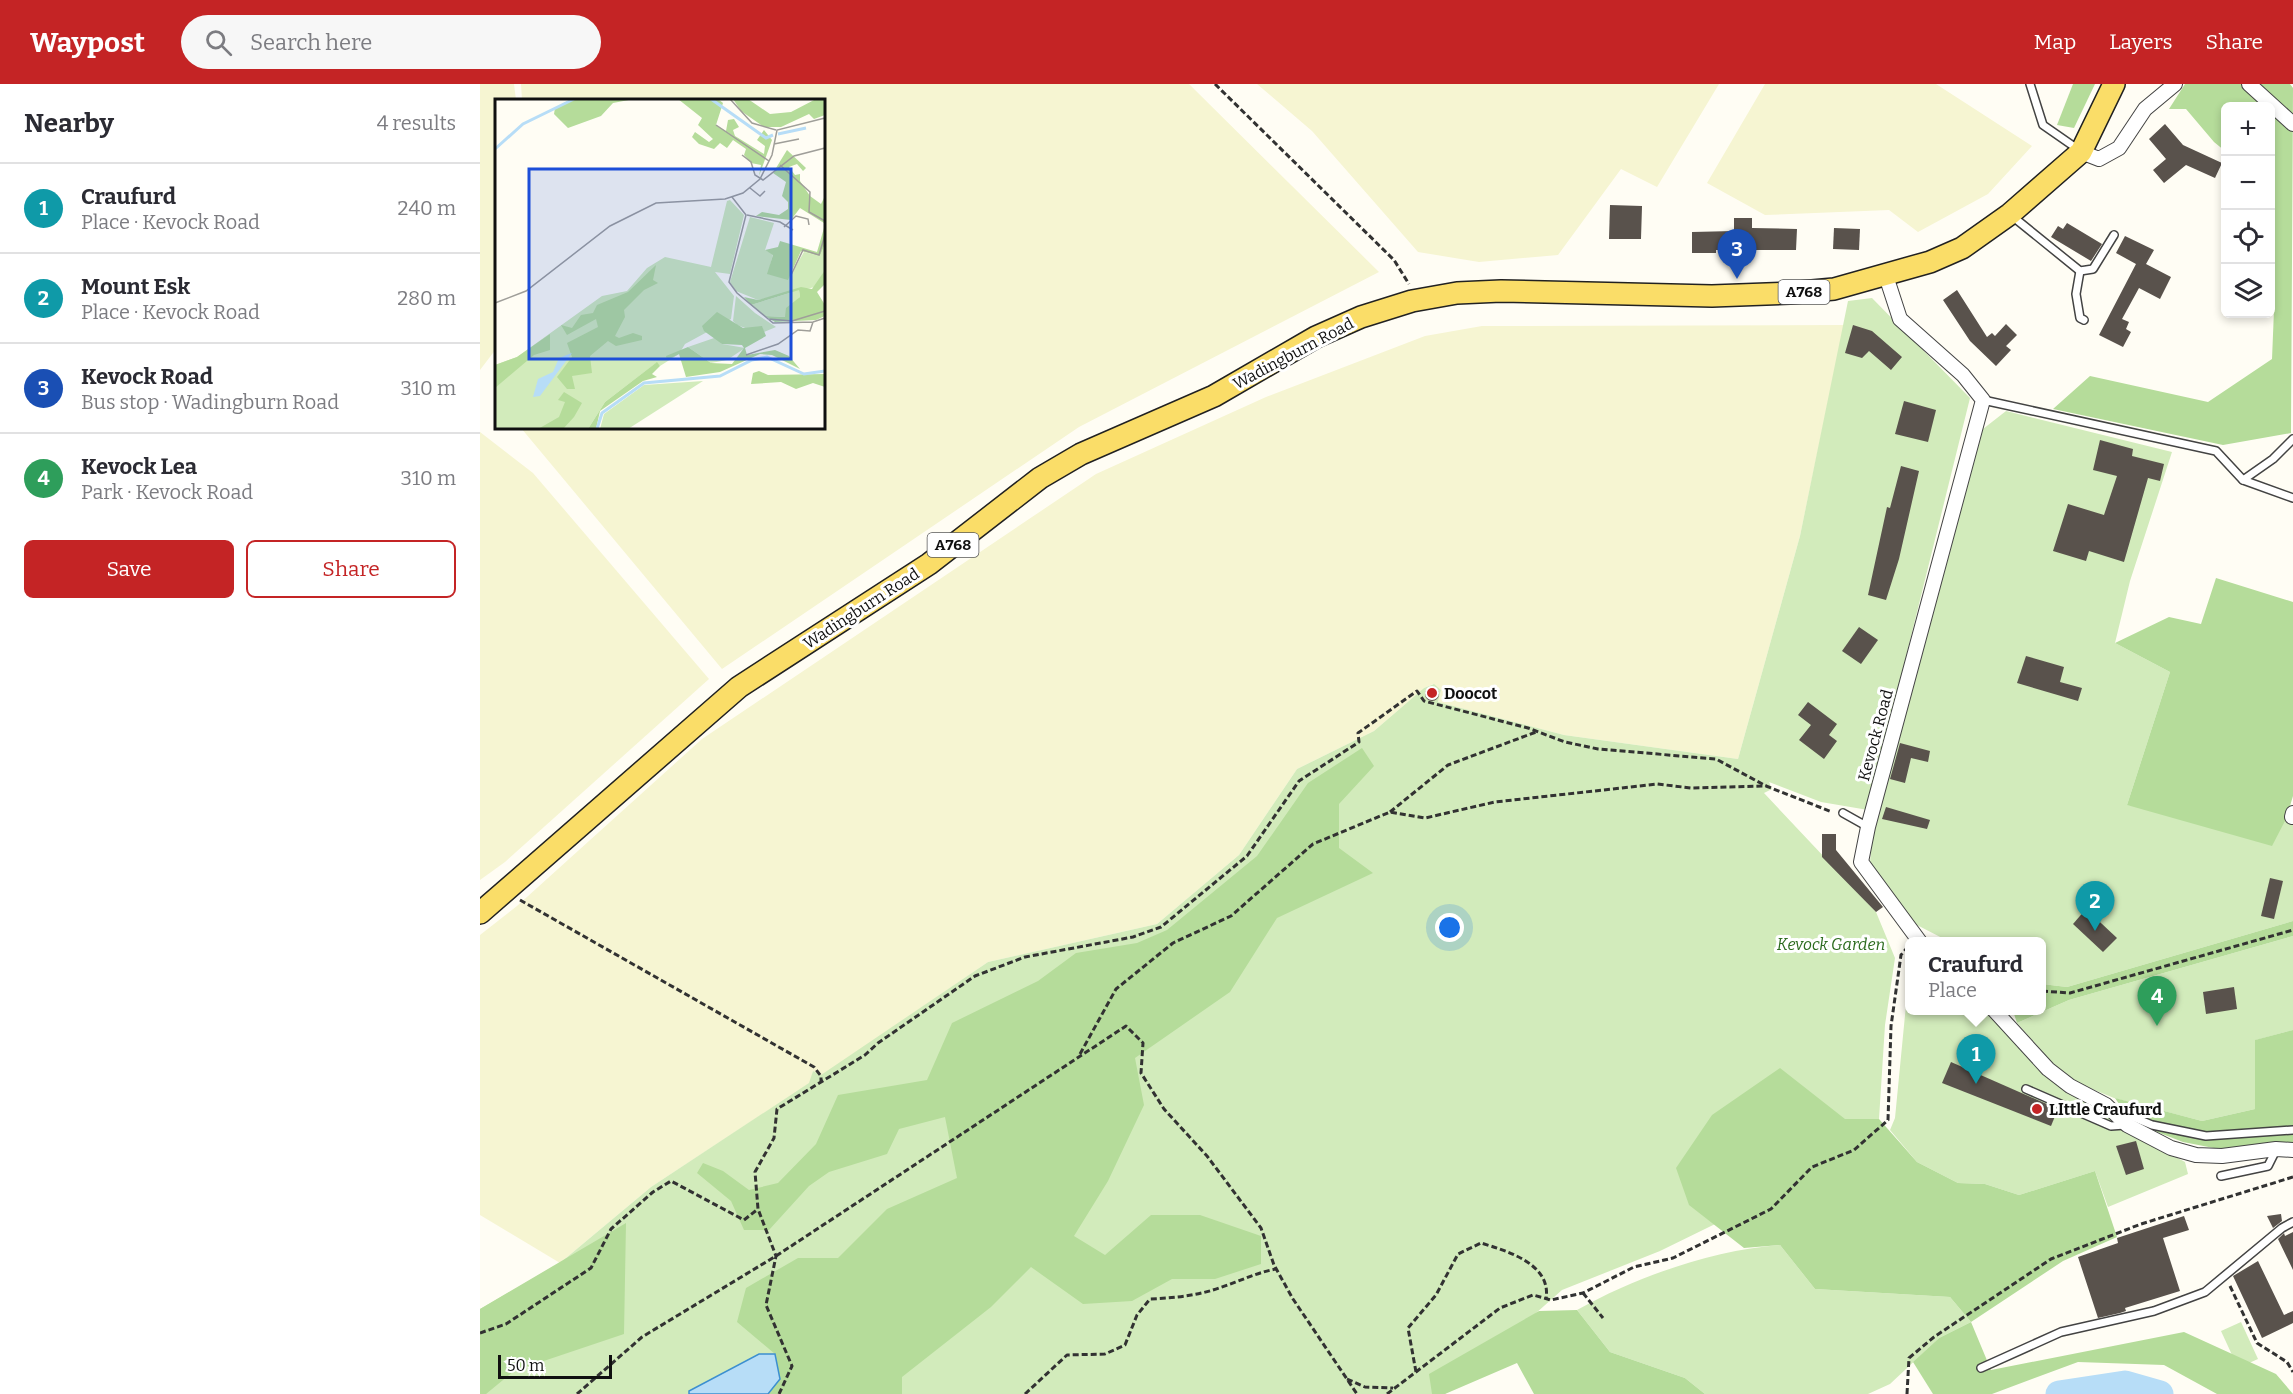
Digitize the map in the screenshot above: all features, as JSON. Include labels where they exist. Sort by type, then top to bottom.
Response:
[{"type":"main road","name":"Wadingburn Road","points":[[506,892],[739,687],[929,564],[1040,478],[1081,454],[1214,396],[1316,337],[1361,316],[1412,301],[1457,293],[1501,291],[1712,296],[1790,293],[1834,289],[1886,276],[1962,248],[2010,214],[2081,152],[2114,84]]},
{"type":"main road","name":"A768","points":[[480,913],[506,892]]},
{"type":"street","points":[[2081,152],[2099,159],[2118,148],[2145,109],[2175,84]]},
{"type":"street","points":[[2249,84],[2293,124]]},
{"type":"street","points":[[1886,276],[1900,319],[1963,375],[1983,400]]},
{"type":"street","name":"Kevock Road","points":[[1916,937],[1861,862],[1868,827],[1983,400]]},
{"type":"street","points":[[1998,1015],[2048,1068],[2070,1086],[2106,1105],[2127,1125],[2171,1148],[2196,1155],[2222,1156],[2276,1149],[2293,1150]]},
{"type":"lane","points":[[2030,84],[2043,125],[2081,152]]},
{"type":"lane","points":[[2010,214],[2080,271]]},
{"type":"lane","points":[[2080,271],[2093,268],[2114,235]]},
{"type":"lane","points":[[2080,271],[2076,294],[2080,318],[2084,320]]},
{"type":"lane","points":[[1983,400],[2216,451],[2243,480],[2293,498]]},
{"type":"lane","points":[[2243,480],[2273,459],[2293,439]]},
{"type":"lane","points":[[1843,813],[1868,827]]},
{"type":"lane","points":[[2026,1089],[2110,1126],[2127,1125]]},
{"type":"lane","points":[[2106,1105],[2152,1125],[2206,1136],[2293,1130]]},
{"type":"lane","points":[[2221,1176],[2268,1166],[2276,1149]]},
{"type":"lane","points":[[1981,1368],[2061,1332],[2154,1311],[2205,1292],[2282,1228],[2293,1222]]},
{"type":"path","points":[[1215,84],[1394,260],[1407,278],[1412,301]]},
{"type":"path","points":[[779,1394],[792,1366],[766,1305],[776,1256],[758,1209],[755,1172],[774,1138],[777,1109],[865,1055],[878,1043],[975,976],[1025,957],[1133,937],[1161,927],[1247,856],[1299,781],[1359,742],[1358,733],[1417,691],[1424,701],[1565,742],[1598,748],[1716,759],[1766,786],[1825,811],[1843,813]]},
{"type":"path","points":[[1078,1057],[1116,989],[1173,943],[1231,915],[1313,844],[1390,812],[1448,765],[1536,732]]},
{"type":"path","points":[[1390,812],[1425,818],[1495,802],[1657,784],[1691,788],[1766,786]]},
{"type":"path","points":[[506,892],[814,1067],[821,1076],[821,1082]]},
{"type":"path","points":[[2046,991],[2070,993],[2293,930]]},
{"type":"path","points":[[1387,1394],[1500,1308],[1533,1295],[1546,1299],[1567,1299],[1634,1268],[1673,1258],[1771,1209],[1812,1167],[1854,1150],[1888,1120],[1891,1026],[1900,955],[1905,950]]},
{"type":"path","points":[[577,1394],[642,1337],[776,1256],[1126,1026],[1143,1043],[1141,1073],[1164,1109],[1207,1156],[1261,1228],[1276,1269],[1356,1394],[1365,1387]]},
{"type":"path","points":[[1907,1394],[1909,1358],[1934,1337],[2051,1259],[2141,1224],[2293,1177]]},
{"type":"path","points":[[480,1333],[506,1324],[591,1268],[611,1229],[653,1192],[671,1181],[744,1220],[758,1209]]},
{"type":"path","points":[[1416,1372],[1408,1328],[1436,1295],[1458,1254],[1481,1243],[1514,1254],[1541,1273],[1547,1289],[1546,1299]]},
{"type":"path","points":[[1025,1394],[1067,1355],[1105,1354],[1125,1345],[1137,1315],[1150,1299],[1179,1298],[1217,1289],[1258,1273],[1276,1269]]},
{"type":"path","points":[[2225,1276],[2257,1343],[2287,1362],[2293,1372]]},
{"type":"path","points":[[1582,1293],[1603,1318]]},
{"type":"path","points":[[1346,1378],[1365,1387],[1395,1388]]},
{"type":"green space","points":[[480,84],[514,84],[516,99],[495,99],[495,350],[480,370]]},
{"type":"green space","points":[[521,84],[1189,84],[1379,272],[1079,427],[722,669],[522,429],[825,429],[825,99],[522,99]]},
{"type":"green space","points":[[1257,84],[1719,84],[1657,187],[1621,169],[1558,255],[1479,262],[1418,252],[1312,131]]},
{"type":"green space","points":[[1765,84],[1936,84],[2032,146],[1988,194],[1918,232],[1889,210],[1765,215],[1707,183]]},
{"type":"green space","points":[[2073,84],[2095,84],[2074,128],[2057,125]]},
{"type":"green space","points":[[2185,84],[2290,84],[2293,88],[2291,433],[2223,445],[2053,409],[2090,376],[2208,402],[2272,359],[2275,318],[2275,102],[2221,102],[2221,148],[2186,109],[2169,109]]},
{"type":"green space","name":"Kevock Garden","points":[[1872,298],[1970,398],[1868,810],[1821,802],[1769,782],[1772,789],[1764,793],[1876,912],[1895,958],[1885,1025],[1879,1119],[1804,1162],[1756,1204],[1660,1251],[1562,1290],[1445,1394],[480,1394],[480,1309],[560,1263],[651,1187],[809,1083],[813,1071],[821,1075],[988,962],[1157,924],[1239,855],[1297,769],[1374,731],[1424,688],[1434,684],[1441,690],[1438,702],[1564,735],[1738,759],[1800,536],[1848,301]]},
{"type":"green space","points":[[1844,325],[1800,536],[1738,759],[1564,735],[1438,702],[1441,690],[1433,684],[1424,688],[1374,731],[1297,769],[1239,855],[1157,924],[988,962],[821,1076],[813,1071],[810,1083],[651,1187],[560,1263],[480,1215],[480,935],[517,906],[702,739],[1096,474],[1266,397],[1425,336],[1482,326]]},
{"type":"green space","points":[[2006,411],[2172,452],[2130,581],[2115,643],[2170,672],[2127,805],[2293,821],[2293,921],[2067,987],[2046,984],[2046,937],[1940,937],[1915,924],[1870,862],[1872,841],[1983,429]]},
{"type":"green space","points":[[480,432],[533,473],[709,679],[505,862],[480,880]]},
{"type":"green space","points":[[2216,578],[2293,602],[2293,796],[2286,819],[2272,846],[2127,805],[2170,672],[2115,643],[2169,617],[2201,624]]},
{"type":"green space","points":[[1362,748],[1374,766],[1339,804],[1339,848],[1373,873],[1277,918],[1230,992],[1135,1058],[1144,1105],[1108,1181],[1074,1236],[1105,1255],[1151,1215],[1200,1215],[1261,1236],[1261,1264],[1215,1279],[1172,1279],[1132,1301],[1083,1304],[1031,1267],[991,1307],[902,1377],[902,1394],[768,1394],[780,1379],[775,1354],[737,1322],[746,1288],[798,1258],[838,1258],[887,1209],[957,1178],[945,1117],[899,1129],[887,1154],[829,1172],[809,1186],[769,1230],[744,1230],[731,1201],[697,1173],[703,1163],[723,1171],[749,1190],[778,1183],[816,1144],[838,1095],[927,1080],[952,1023],[1038,981],[1076,953],[1137,943],[1167,930],[1257,856],[1308,783]]},
{"type":"green space","points":[[2293,921],[2293,936],[2069,1000],[2046,1010],[2046,984],[2067,987]]},
{"type":"green space","points":[[2293,936],[2293,1030],[2256,1040],[2255,1109],[2202,1121],[2114,1098],[2075,1082],[2054,1065],[2017,1023],[2035,1015],[2046,1015],[2046,1010],[2069,1000]]},
{"type":"green space","points":[[1905,1015],[1988,1015],[2008,1033],[2044,1075],[2082,1097],[2131,1133],[2185,1162],[2188,1174],[2108,1207],[2095,1171],[2019,1195],[1985,1184],[1958,1183],[1917,1162],[1890,1130],[1895,1118]]},
{"type":"green space","points":[[2014,1015],[2035,1015],[2017,1023]]},
{"type":"green space","points":[[2293,1030],[2293,1144],[2229,1151],[2183,1142],[2131,1122],[2115,1098],[2202,1121],[2255,1109],[2255,1040]]},
{"type":"green space","points":[[1780,1068],[1845,1119],[1879,1119],[1917,1162],[1958,1183],[1985,1184],[2019,1195],[2095,1171],[2117,1237],[2063,1261],[1971,1322],[1950,1297],[1815,1289],[1780,1245],[1744,1248],[1689,1205],[1676,1168],[1712,1115]]},
{"type":"green space","points":[[626,1223],[624,1334],[514,1371],[486,1394],[480,1394],[480,1309]]},
{"type":"green space","points":[[1780,1245],[1815,1289],[1950,1297],[1971,1322],[1939,1338],[1890,1384],[1868,1394],[1705,1394],[1685,1378],[1610,1352],[1577,1310],[1649,1276],[1675,1267],[1728,1253]]},
{"type":"green space","points":[[1577,1310],[1610,1352],[1685,1378],[1705,1394],[1534,1394],[1517,1363],[1445,1394],[1432,1394],[1429,1374],[1539,1311]]},
{"type":"green space","points":[[1971,1322],[1991,1370],[2184,1332],[2276,1374],[2293,1394],[2217,1394],[2164,1365],[2078,1362],[1992,1394],[1933,1394],[1913,1362],[1939,1338]]},
{"type":"green space","points":[[2241,1322],[2258,1359],[2238,1368],[2221,1331]]},
{"type":"water","points":[[759,1354],[775,1354],[780,1379],[768,1394],[689,1394],[689,1391]]},
{"type":"building","points":[[2165,124],[2183,145],[2221,163],[2215,178],[2186,165],[2164,183],[2153,170],[2166,159],[2149,139]]},
{"type":"building","points":[[1610,205],[1642,206],[1641,239],[1609,239]]},
{"type":"building","points":[[1734,218],[1752,218],[1752,228],[1797,229],[1796,250],[1716,250],[1716,253],[1692,253],[1692,232],[1734,231]]},
{"type":"building","points":[[2067,223],[2102,244],[2091,261],[2051,237],[2058,226],[2063,229]]},
{"type":"building","points":[[1834,228],[1860,229],[1859,250],[1833,249]]},
{"type":"building","points":[[2125,236],[2154,250],[2146,264],[2171,277],[2160,299],[2139,288],[2122,319],[2129,322],[2126,329],[2131,332],[2123,347],[2099,335],[2136,264],[2116,253]]},
{"type":"building","points":[[1957,290],[1987,337],[1992,333],[1995,336],[2006,324],[2017,335],[2006,346],[2011,350],[1996,366],[1970,341],[1943,300]]},
{"type":"building","points":[[1853,325],[1872,331],[1902,357],[1891,370],[1869,351],[1862,358],[1845,353]]},
{"type":"building","points":[[1904,401],[1936,410],[1928,442],[1895,434]]},
{"type":"building","points":[[2100,440],[2133,449],[2132,456],[2164,464],[2160,481],[2148,478],[2124,562],[2089,551],[2086,561],[2053,551],[2068,504],[2104,515],[2117,476],[2093,470]]},
{"type":"building","points":[[1901,466],[1919,471],[1899,559],[1886,600],[1868,595],[1887,507],[1890,508]]},
{"type":"building","points":[[1859,627],[1878,640],[1861,664],[1842,651]]},
{"type":"building","points":[[2026,656],[2064,667],[2060,682],[2082,688],[2078,701],[2017,683]]},
{"type":"building","name":"Doocot","points":[[1432,687],[1437,689],[1439,694],[1437,699],[1432,701],[1427,699],[1425,694],[1427,689]]},
{"type":"building","points":[[1808,702],[1837,724],[1829,735],[1837,741],[1824,759],[1799,740],[1811,725],[1798,715]]},
{"type":"building","points":[[1900,743],[1930,751],[1928,762],[1911,758],[1905,783],[1890,779]]},
{"type":"building","points":[[1886,807],[1930,820],[1927,829],[1882,819]]},
{"type":"building","points":[[1822,834],[1836,834],[1836,850],[1883,907],[1876,912],[1822,857]]},
{"type":"building","points":[[2270,878],[2283,881],[2274,919],[2261,916]]},
{"type":"building","points":[[2086,909],[2117,938],[2103,952],[2073,924]]},
{"type":"building","points":[[2234,987],[2237,1009],[2206,1014],[2203,992]]},
{"type":"building","points":[[1951,1062],[2058,1109],[2051,1126],[1942,1083]]},
{"type":"building","points":[[2136,1141],[2144,1169],[2126,1175],[2116,1146]]},
{"type":"building","points":[[2281,1214],[2282,1221],[2273,1228],[2267,1216]]},
{"type":"building","points":[[2184,1216],[2189,1230],[2163,1238],[2180,1291],[2125,1308],[2126,1311],[2120,1313],[2098,1318],[2078,1257],[2118,1243],[2117,1238]]},
{"type":"building","points":[[2293,1232],[2293,1270],[2278,1239],[2284,1233],[2285,1236]]},
{"type":"building","points":[[2258,1261],[2284,1315],[2293,1311],[2293,1323],[2262,1338],[2233,1276]]},
{"type":"waterway","points":[[2059,1394],[2125,1384],[2160,1394]]},
{"type":"place","name":"Kevock Road","points":[[1737,279]]},
{"type":"place","name":"Doocot","points":[[1432,693]]},
{"type":"place","name":"Mount Esk","points":[[2095,931]]},
{"type":"place","name":"Kevock Lea","points":[[2157,1026]]},
{"type":"place","name":"Craufurd","points":[[1976,1084]]},
{"type":"place","name":"LIttle Craufurd","points":[[2037,1109]]}]
